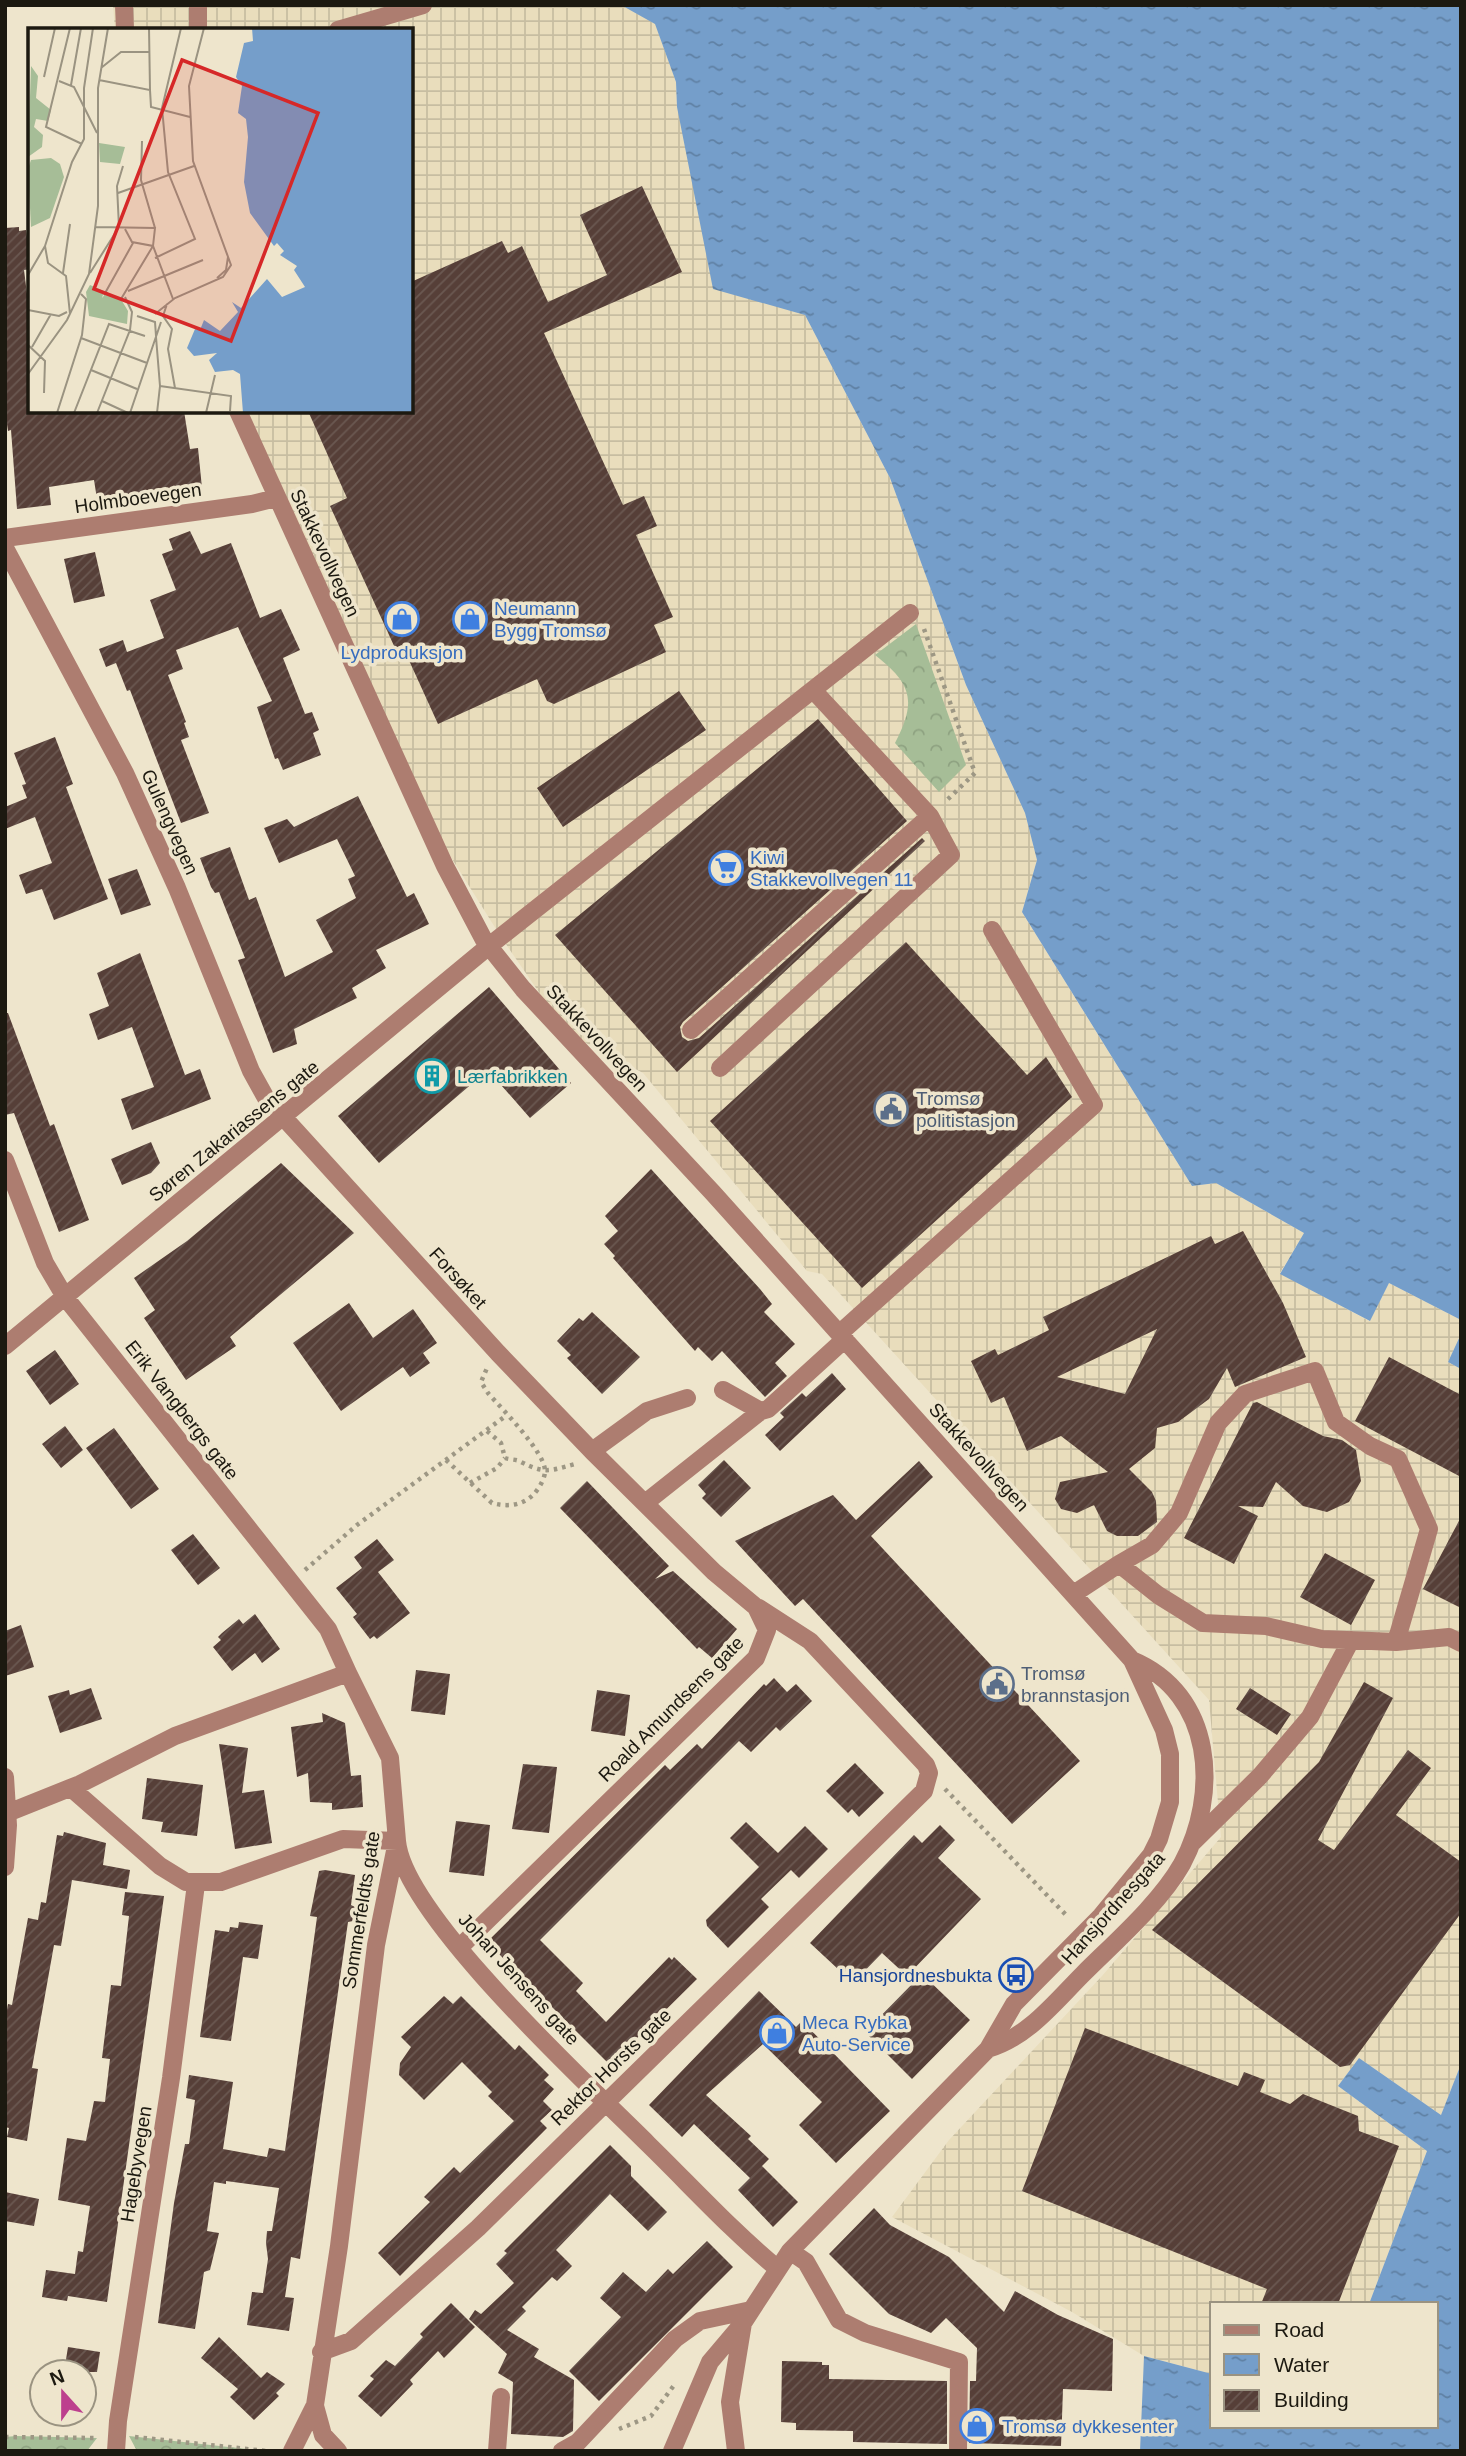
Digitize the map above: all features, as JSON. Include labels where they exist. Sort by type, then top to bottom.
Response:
[{"type":"street","points":[[124,5],[125,28]]},
{"type":"street","points":[[198,5],[198,28]]},
{"type":"street","points":[[345,28],[423,5]]},
{"type":"street","name":"Stakkevollvegen","points":[[238,413],[445,866],[489,947],[523,989],[843,1336],[1075,1593]]},
{"type":"street","name":"Holmboevegen","points":[[5,538],[252,504],[276,498]]},
{"type":"street","name":"Gulengvegen","points":[[5,548],[89,701],[136,795],[251,1071],[266,1098],[285,1117]]},
{"type":"street","name":"Søren Zakariassens gate","points":[[5,1346],[489,947],[910,613]]},
{"type":"street","points":[[720,1068],[951,855],[930,816],[813,690]]},
{"type":"street","points":[[691,1030],[930,816]]},
{"type":"street","points":[[645,1503],[761,1411],[768,1409],[843,1336],[1094,1105],[992,930]]},
{"type":"street","name":"Forsøket","points":[[285,1117],[498,1353],[598,1457]]},
{"type":"street","name":"Erik Vangbergs gate","points":[[5,1160],[45,1263],[65,1297],[328,1629],[348,1673]]},
{"type":"street","points":[[1075,1593],[1119,1563],[1152,1545],[1178,1513],[1218,1423],[1245,1394],[1315,1371],[1336,1422],[1370,1446],[1398,1459],[1429,1529],[1396,1642]]},
{"type":"street","points":[[723,1390],[761,1411]]},
{"type":"street","points":[[687,1398],[647,1411],[598,1457],[714,1572],[756,1607],[810,1641],[926,1765],[929,1773]]},
{"type":"street","points":[[1119,1563],[1158,1595],[1203,1623],[1266,1626],[1322,1639],[1396,1642],[1449,1637],[1461,1643]]},
{"type":"street","name":"Hansjordnesgata","points":[[672,2451],[710,2362],[747,2317],[790,2251],[988,2049],[1014,2004],[1101,1916],[1133,1879],[1159,1839],[1170,1802],[1170,1754],[1164,1730],[1132,1660],[1075,1593]]},
{"type":"street","name":"Roald Amundsens gate","points":[[459,1948],[756,1658],[767,1630],[756,1607]]},
{"type":"street","points":[[1190,1844],[1260,1776],[1310,1717],[1351,1640]]},
{"type":"street","name":"Hansjordnesgata","points":[[988,2049],[1025,2032],[1109,1948],[1168,1884],[1190,1844],[1204,1793],[1201,1742],[1191,1711],[1173,1684],[1150,1667],[1132,1660]]},
{"type":"street","points":[[7,1813],[71,1788],[175,1736],[348,1673]]},
{"type":"street","name":"Sommerfeldts gate","points":[[292,2451],[314,2405],[339,2246],[376,1945],[397,1841],[390,1758],[348,1673]]},
{"type":"street","name":"Rektor Horsts gate","points":[[321,2352],[339,2348],[361,2332],[478,2228],[920,1795],[929,1782],[929,1773]]},
{"type":"street","points":[[5,1777],[5,1867]]},
{"type":"street","points":[[71,1788],[160,1866],[178,1879],[195,1884],[221,1882],[343,1839],[397,1841]]},
{"type":"street","name":"Johan Jensens gate","points":[[397,1841],[408,1875],[459,1948],[606,2102],[778,2269]]},
{"type":"street","name":"Hagebyvegen","points":[[117,2444],[178,2029],[195,1884]]},
{"type":"street","points":[[790,2251],[806,2262],[839,2320],[865,2333],[959,2362],[958,2451]]},
{"type":"street","points":[[562,2451],[578,2442],[675,2339],[700,2321],[747,2317]]},
{"type":"street","name":"Hansjordnesgata","points":[[736,2451],[730,2402],[747,2317]]},
{"type":"street","points":[[497,2451],[500,2397]]},
{"type":"street","points":[[314,2405],[323,2435],[338,2451]]},
{"type":"path","points":[[910,613],[917,612],[975,773],[930,816]]},
{"type":"path","points":[[446,1460],[492,1503],[517,1505],[532,1496],[546,1472],[541,1458],[481,1382],[482,1373],[498,1353]]},
{"type":"path","points":[[291,1581],[357,1525],[507,1415]]},
{"type":"path","points":[[487,1431],[501,1443],[505,1458]]},
{"type":"path","points":[[505,1458],[519,1460],[528,1468],[546,1472],[572,1465]]},
{"type":"path","points":[[470,1483],[497,1468],[505,1458]]},
{"type":"path","points":[[929,1773],[1068,1917]]},
{"type":"path","points":[[635,2424],[659,2409],[679,2376]]},
{"type":"path","points":[[5,2437],[266,2451]]},
{"type":"shaded area","points":[[113,5],[621,5],[655,23],[676,82],[677,107],[805,315],[890,478],[966,685],[1025,813],[1037,860],[1022,912],[1192,1186],[1216,1183],[1304,1233],[1280,1273],[1369,1321],[1389,1283],[1461,1320],[1461,1334],[1448,1362],[1461,1369],[1461,2064],[1441,2115],[1359,2058],[1338,2086],[1427,2151],[1370,2302],[1210,2302],[1210,2373],[1144,2356],[1072,2312],[892,2217],[949,2140],[1102,1976],[1221,1837],[1209,1700],[822,1274],[807,1271],[643,1073],[567,1033],[501,937],[422,811],[246,413],[413,413],[413,28],[115,28]]},
{"type":"green space","points":[[916,624],[966,765],[939,792],[895,743],[906,716],[907,694],[897,675],[875,655]]},
{"type":"green space","points":[[129,2436],[264,2451],[137,2451]]},
{"type":"green space","points":[[5,2437],[97,2438],[87,2451],[5,2451]]},
{"type":"water","points":[[621,5],[1461,5],[1461,1320],[1389,1283],[1370,1321],[1280,1274],[1304,1233],[1216,1183],[1192,1186],[1022,912],[1037,860],[1025,813],[966,685],[890,478],[805,315],[713,289],[677,107],[676,82],[655,24]]},
{"type":"water","points":[[1461,1334],[1461,1369],[1448,1362]]},
{"type":"water","points":[[1359,2058],[1441,2115],[1461,2064],[1461,2451],[1140,2451],[1144,2356],[1210,2373],[1210,2428],[1438,2428],[1438,2302],[1370,2302],[1427,2151],[1338,2086]]},
{"type":"building","points":[[642,186],[682,272],[544,333],[623,505],[644,496],[657,526],[636,535],[673,617],[654,625],[666,652],[554,704],[547,701],[537,679],[438,724],[402,645],[395,648],[330,506],[347,498],[309,413],[413,413],[413,281],[502,241],[508,253],[522,246],[548,302],[607,275],[580,215]]},
{"type":"building","points":[[19,227],[19,231],[26,230],[28,244],[28,269],[24,270],[28,302],[28,413],[184,413],[190,449],[198,448],[202,488],[167,492],[167,489],[97,499],[94,480],[49,487],[51,505],[17,509],[11,430],[8,431],[5,410],[5,228]]},
{"type":"building","points":[[190,531],[201,554],[231,543],[260,618],[281,609],[300,650],[283,658],[305,714],[312,712],[319,730],[313,733],[321,755],[283,770],[278,758],[275,759],[257,707],[272,701],[238,627],[176,650],[183,669],[168,675],[189,737],[181,740],[209,813],[181,823],[130,690],[127,691],[116,663],[106,667],[99,649],[123,640],[127,652],[164,638],[150,600],[176,590],[162,554],[173,550],[169,539]]},
{"type":"building","points":[[95,552],[105,596],[74,603],[64,559]]},
{"type":"building","points":[[679,691],[706,730],[563,827],[537,788]]},
{"type":"building","points":[[818,719],[907,821],[683,1022],[680,1027],[682,1037],[688,1041],[699,1038],[922,838],[925,841],[677,1072],[555,935]]},
{"type":"building","points":[[55,737],[73,784],[66,787],[108,899],[54,920],[42,889],[26,894],[19,875],[52,863],[35,817],[5,829],[5,807],[27,798],[22,785],[26,784],[14,753]]},
{"type":"building","points":[[358,796],[407,897],[414,893],[429,924],[376,950],[386,968],[352,988],[357,998],[294,1029],[297,1044],[273,1053],[238,960],[245,958],[219,892],[215,893],[211,887],[200,858],[230,847],[249,900],[256,897],[285,977],[333,952],[316,920],[356,898],[348,879],[355,876],[337,839],[279,863],[264,828],[287,819],[294,827]]},
{"type":"building","points":[[137,869],[151,905],[121,915],[108,879]]},
{"type":"building","name":"Tromsø politistasjon","points":[[906,942],[1027,1075],[1046,1057],[1072,1097],[862,1288],[710,1121]]},
{"type":"building","points":[[140,953],[185,1075],[200,1069],[211,1099],[132,1130],[121,1099],[154,1087],[132,1027],[98,1040],[89,1014],[109,1006],[97,973]]},
{"type":"building","name":"Lærfabrikken","points":[[489,987],[571,1083],[530,1118],[488,1070],[379,1163],[338,1116]]},
{"type":"building","points":[[5,1013],[8,1013],[50,1126],[54,1124],[89,1220],[59,1232],[14,1113],[5,1115]]},
{"type":"building","points":[[151,1142],[160,1163],[151,1173],[122,1185],[111,1159]]},
{"type":"building","points":[[281,1163],[354,1233],[230,1337],[236,1346],[186,1380],[144,1318],[155,1310],[134,1278],[187,1241]]},
{"type":"building","points":[[651,1169],[760,1289],[772,1304],[764,1312],[795,1344],[775,1363],[787,1376],[765,1397],[722,1351],[712,1361],[698,1347],[695,1351],[613,1258],[615,1256],[604,1244],[618,1231],[605,1216]]},
{"type":"building","points":[[1243,1231],[1283,1303],[1306,1357],[1235,1387],[1227,1368],[1209,1399],[1178,1422],[1157,1428],[1155,1448],[1129,1469],[1152,1492],[1156,1501],[1157,1522],[1138,1536],[1117,1536],[1107,1531],[1094,1505],[1077,1513],[1061,1509],[1055,1499],[1060,1482],[1108,1472],[1061,1436],[1027,1451],[1004,1397],[991,1403],[971,1361],[995,1349],[998,1355],[1049,1330],[1043,1317],[1211,1236],[1215,1244]],"holes":[[[1157,1329],[1125,1394],[1057,1377]]]},
{"type":"building","points":[[349,1303],[373,1338],[413,1309],[437,1343],[423,1353],[430,1363],[410,1377],[403,1367],[341,1411],[293,1343]]},
{"type":"building","points":[[592,1312],[640,1357],[602,1394],[567,1358],[571,1355],[557,1341],[579,1318],[583,1321]]},
{"type":"building","points":[[55,1350],[79,1384],[50,1405],[26,1371]]},
{"type":"building","points":[[1389,1357],[1461,1395],[1461,1477],[1355,1421]]},
{"type":"building","points":[[832,1373],[846,1389],[780,1451],[765,1435],[784,1417],[780,1413],[802,1393],[806,1397]]},
{"type":"building","points":[[1257,1402],[1323,1436],[1342,1440],[1356,1450],[1361,1481],[1349,1502],[1327,1512],[1303,1506],[1276,1482],[1263,1507],[1238,1506],[1258,1516],[1234,1564],[1184,1538],[1253,1403]]},
{"type":"building","points":[[65,1426],[83,1450],[61,1468],[42,1444]]},
{"type":"building","points":[[114,1428],[159,1489],[131,1509],[86,1448]]},
{"type":"building","points":[[724,1460],[751,1488],[721,1517],[702,1498],[706,1494],[698,1485]]},
{"type":"building","points":[[919,1461],[933,1477],[871,1536],[1080,1761],[1012,1824],[803,1599],[795,1606],[735,1541],[833,1495],[856,1520]]},
{"type":"building","points":[[587,1481],[669,1566],[655,1579],[673,1571],[737,1629],[712,1658],[699,1647],[697,1649],[560,1508]]},
{"type":"building","points":[[1461,1517],[1461,1608],[1423,1589]]},
{"type":"building","points":[[193,1534],[220,1568],[198,1585],[171,1550]]},
{"type":"building","points":[[377,1539],[394,1560],[378,1572],[410,1613],[377,1639],[374,1636],[370,1639],[353,1617],[357,1614],[336,1588],[362,1568],[354,1557]]},
{"type":"building","points":[[1325,1553],[1375,1580],[1351,1625],[1300,1597]]},
{"type":"building","points":[[255,1614],[280,1649],[262,1663],[255,1653],[232,1671],[213,1647],[221,1640],[218,1637],[239,1619],[243,1624]]},
{"type":"building","points":[[21,1625],[34,1667],[5,1676],[5,1631]]},
{"type":"building","points":[[416,1670],[450,1674],[445,1715],[411,1711]]},
{"type":"building","points":[[774,1678],[787,1692],[796,1684],[812,1701],[780,1731],[776,1727],[751,1752],[739,1741],[540,1940],[583,1983],[576,1991],[606,2022],[669,1957],[672,1960],[674,1957],[697,1979],[610,2065],[487,1942],[665,1765],[670,1770],[697,1744],[702,1749],[764,1684],[766,1686]]},
{"type":"building","points":[[1364,1682],[1393,1698],[1318,1840],[1334,1850],[1408,1750],[1431,1768],[1396,1815],[1461,1862],[1461,1913],[1350,2065],[1340,2067],[1152,1930],[1319,1762]]},
{"type":"building","points":[[91,1688],[102,1719],[60,1733],[48,1696],[69,1690],[70,1695]]},
{"type":"building","points":[[1250,1688],[1291,1714],[1277,1735],[1236,1709]]},
{"type":"building","points":[[597,1690],[630,1695],[625,1736],[591,1731]]},
{"type":"building","points":[[322,1713],[345,1723],[351,1776],[361,1775],[363,1807],[332,1810],[332,1803],[310,1802],[308,1773],[297,1777],[291,1727],[323,1722]]},
{"type":"building","points":[[219,1744],[248,1748],[242,1793],[264,1790],[272,1843],[235,1849]]},
{"type":"building","points":[[855,1763],[884,1793],[859,1817],[852,1809],[848,1813],[826,1791]]},
{"type":"building","points":[[523,1764],[557,1767],[549,1833],[512,1829]]},
{"type":"building","points":[[147,1778],[203,1785],[197,1836],[161,1832],[163,1822],[142,1819]]},
{"type":"building","points":[[456,1821],[490,1825],[484,1876],[449,1872]]},
{"type":"building","points":[[746,1822],[778,1853],[805,1826],[828,1849],[799,1878],[791,1870],[761,1899],[769,1907],[728,1948],[707,1926],[706,1920],[759,1867],[730,1838]]},
{"type":"building","points":[[940,1825],[955,1840],[938,1858],[981,1899],[907,1976],[882,1953],[853,1983],[810,1943],[914,1835],[922,1843]]},
{"type":"building","points":[[64,1832],[106,1843],[103,1865],[130,1870],[127,1889],[72,1880],[61,1946],[54,1945],[32,2068],[38,2069],[27,2141],[7,2137],[9,2128],[5,2127],[5,2020],[8,2004],[12,2005],[28,1918],[38,1920],[41,1902],[46,1903],[57,1835],[63,1836]]},
{"type":"building","points":[[319,1871],[355,1875],[351,1905],[355,1907],[353,1921],[348,1922],[300,2259],[291,2257],[285,2297],[294,2298],[289,2331],[247,2325],[252,2292],[263,2293],[268,2259],[267,2231],[272,2231],[279,2188],[226,2181],[226,2184],[214,2182],[207,2231],[219,2233],[210,2270],[204,2272],[195,2329],[158,2323],[174,2203],[185,2144],[189,2144],[195,2100],[186,2098],[189,2075],[233,2082],[223,2149],[267,2157],[269,2148],[285,2151],[317,1917],[310,1916]]},
{"type":"building","points":[[125,1892],[164,1896],[107,2302],[68,2296],[67,2301],[42,2297],[46,2270],[75,2274],[78,2251],[83,2252],[90,2206],[58,2200],[67,2138],[86,2141],[94,2101],[105,2102],[110,2059],[102,2058],[111,1985],[121,1986],[129,1916],[122,1915]]},
{"type":"building","points":[[239,1922],[263,1925],[258,1959],[243,1957],[231,2041],[200,2037],[215,1930],[229,1932],[230,1927],[238,1928]]},
{"type":"building","points":[[922,1974],[970,2020],[912,2079],[865,2032]]},
{"type":"building","points":[[759,1991],[796,2027],[802,2021],[890,2111],[836,2163],[799,2125],[822,2102],[763,2044],[706,2095],[751,2136],[748,2139],[769,2159],[750,2178],[694,2124],[682,2137],[649,2105]]},
{"type":"building","points":[[444,1996],[453,2004],[461,1996],[515,2050],[519,2045],[549,2075],[544,2080],[554,2089],[543,2101],[552,2110],[540,2121],[547,2128],[400,2276],[378,2253],[430,2202],[424,2197],[454,2167],[460,2173],[514,2121],[488,2096],[492,2092],[462,2062],[424,2100],[399,2075],[400,2063],[411,2047],[401,2037]]},
{"type":"building","points":[[1085,2028],[1238,2086],[1244,2072],[1265,2080],[1260,2092],[1290,2104],[1303,2094],[1358,2116],[1359,2131],[1399,2146],[1339,2302],[1262,2302],[1267,2289],[1022,2191]]},
{"type":"building","points":[[610,2145],[631,2166],[631,2176],[667,2212],[648,2231],[610,2194],[556,2250],[572,2266],[557,2281],[552,2277],[522,2307],[526,2311],[507,2330],[539,2349],[534,2357],[574,2380],[573,2431],[563,2437],[511,2434],[513,2382],[498,2373],[507,2354],[469,2319],[475,2310],[481,2314],[514,2283],[496,2264],[507,2253],[504,2251]]},
{"type":"building","points":[[762,2166],[798,2202],[773,2227],[738,2190]]},
{"type":"building","points":[[5,2192],[39,2199],[34,2226],[5,2221]]},
{"type":"building","points":[[874,2208],[890,2225],[949,2257],[1004,2312],[1015,2291],[1058,2315],[1113,2339],[1112,2391],[1063,2389],[1061,2446],[969,2443],[970,2381],[976,2381],[977,2348],[946,2318],[931,2333],[889,2314],[829,2254]]},
{"type":"building","points":[[707,2241],[733,2267],[599,2401],[569,2371],[621,2317],[600,2298],[623,2272],[646,2292],[668,2269],[673,2274]]},
{"type":"building","points":[[451,2303],[475,2327],[444,2358],[438,2351],[410,2380],[413,2384],[381,2417],[358,2396],[374,2379],[370,2376],[386,2360],[395,2366],[423,2337],[420,2334]]},
{"type":"building","points":[[219,2337],[261,2378],[267,2372],[285,2384],[276,2393],[279,2396],[254,2420],[230,2397],[238,2389],[201,2358]]},
{"type":"building","points":[[68,2347],[100,2352],[98,2365],[98,2358],[66,2358]]},
{"type":"building","points":[[782,2361],[822,2362],[822,2365],[829,2365],[829,2379],[947,2381],[947,2444],[853,2442],[853,2431],[796,2430],[796,2423],[781,2422]]},
{"type":"place","name":"Lydproduksjon","points":[[402,619]]},
{"type":"place","name":"Neumann Bygg Tromsø","points":[[470,619]]},
{"type":"place","name":"Kiwi Stakkevollvegen 11","points":[[726,868]]},
{"type":"place","name":"Lærfabrikken","points":[[432,1076]]},
{"type":"place","name":"Tromsø politistasjon","points":[[891,1109]]},
{"type":"place","name":"Tromsø brannstasjon","points":[[997,1684]]},
{"type":"place","name":"Hansjordnesbukta","points":[[1016,1975]]},
{"type":"place","name":"Meca Rybka Auto-Service","points":[[777,2033]]},
{"type":"place","name":"Tromsø dykkesenter","points":[[977,2426]]}]
